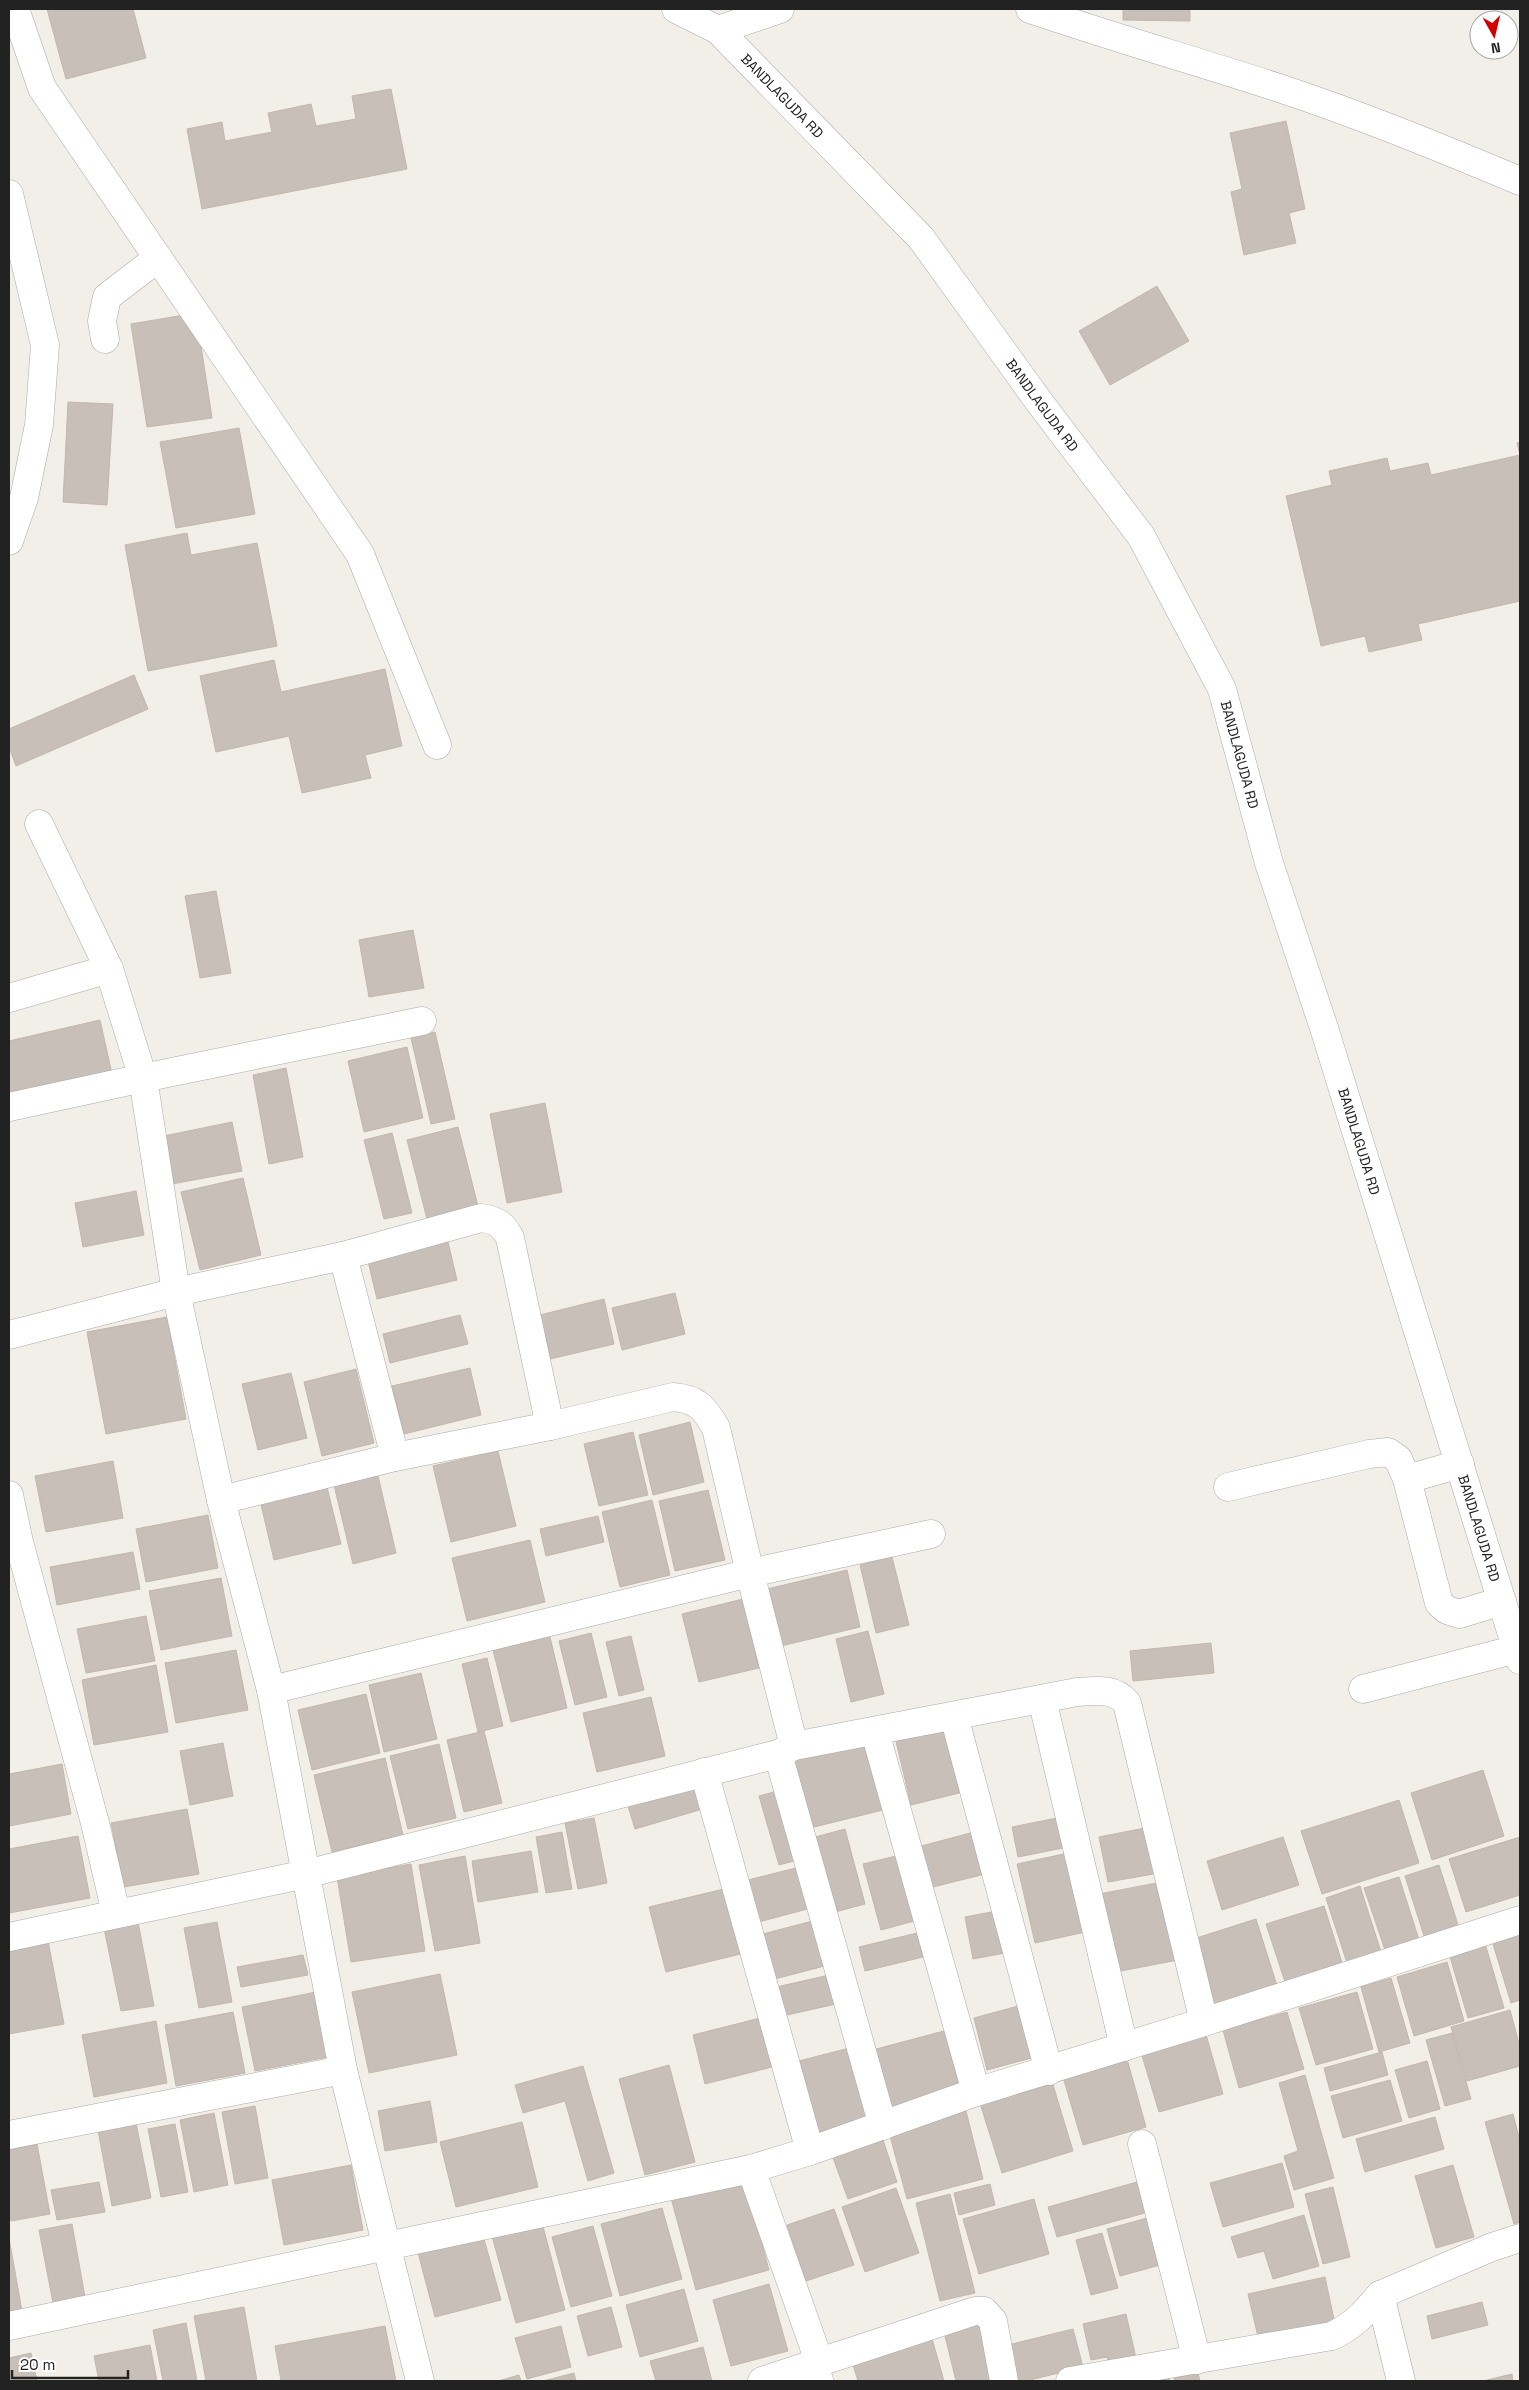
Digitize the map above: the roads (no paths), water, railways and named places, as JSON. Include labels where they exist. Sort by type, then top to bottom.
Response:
[{"type":"street","points":[[15,9],[42,88],[360,554],[437,745]]},
{"type":"street","name":"BANDLAGUDA RD","points":[[676,9],[718,30],[921,238],[1040,403],[1141,536],[1222,689],[1269,863],[1324,1028],[1519,1655]]},
{"type":"street","points":[[718,30],[780,9]]},
{"type":"street","points":[[1030,9],[1107,35],[1281,88],[1455,154],[1520,181]]},
{"type":"street","points":[[9,194],[45,345],[39,425],[24,498],[9,540]]},
{"type":"street","points":[[105,339],[102,321],[107,297],[158,258]]},
{"type":"street","points":[[40,824],[109,969],[143,1078],[176,1292],[221,1500],[271,1690],[343,2070],[420,2381]]},
{"type":"street","points":[[9,998],[109,969]]},
{"type":"street","points":[[9,1107],[422,1021]]},
{"type":"street","points":[[9,1335],[176,1292],[343,1256],[481,1218],[494,1220],[504,1227],[510,1238],[550,1426]]},
{"type":"street","points":[[343,1256],[395,1456]]},
{"type":"street","points":[[221,1500],[395,1456],[550,1426],[673,1397],[690,1399],[707,1412],[716,1428],[750,1573],[786,1750],[883,2126]]},
{"type":"street","points":[[1228,1487],[1369,1454],[1388,1452],[1398,1459],[1407,1479],[1439,1603],[1447,1610],[1459,1614],[1502,1601]]},
{"type":"street","points":[[1407,1479],[1460,1464]]},
{"type":"street","points":[[9,1495],[19,1542],[96,1824],[116,1913]]},
{"type":"street","points":[[271,1690],[750,1573],[931,1534]]},
{"type":"street","points":[[1363,1689],[1519,1655]]},
{"type":"street","points":[[9,1937],[306,1874],[786,1750],[1076,1692],[1109,1691],[1120,1695],[1126,1703],[1204,2022]]},
{"type":"street","points":[[1042,1700],[1124,2047]]},
{"type":"street","points":[[954,1716],[1049,2071]]},
{"type":"street","points":[[875,1732],[976,2092]]},
{"type":"street","points":[[704,1772],[810,2151]]},
{"type":"street","points":[[9,2326],[751,2169],[810,2151],[976,2092],[1204,2022],[1520,1920]]},
{"type":"street","points":[[9,2135],[343,2070]]},
{"type":"street","points":[[1142,2144],[1197,2360]]},
{"type":"street","points":[[751,2169],[818,2358],[817,2373]]},
{"type":"street","points":[[1070,2381],[1098,2378],[1332,2336],[1349,2328],[1360,2319],[1380,2295],[1492,2246],[1520,2238]]},
{"type":"street","points":[[1380,2295],[1401,2381]]},
{"type":"street","points":[[762,2381],[817,2373],[975,2311],[984,2311],[993,2321],[1004,2381]]}]
